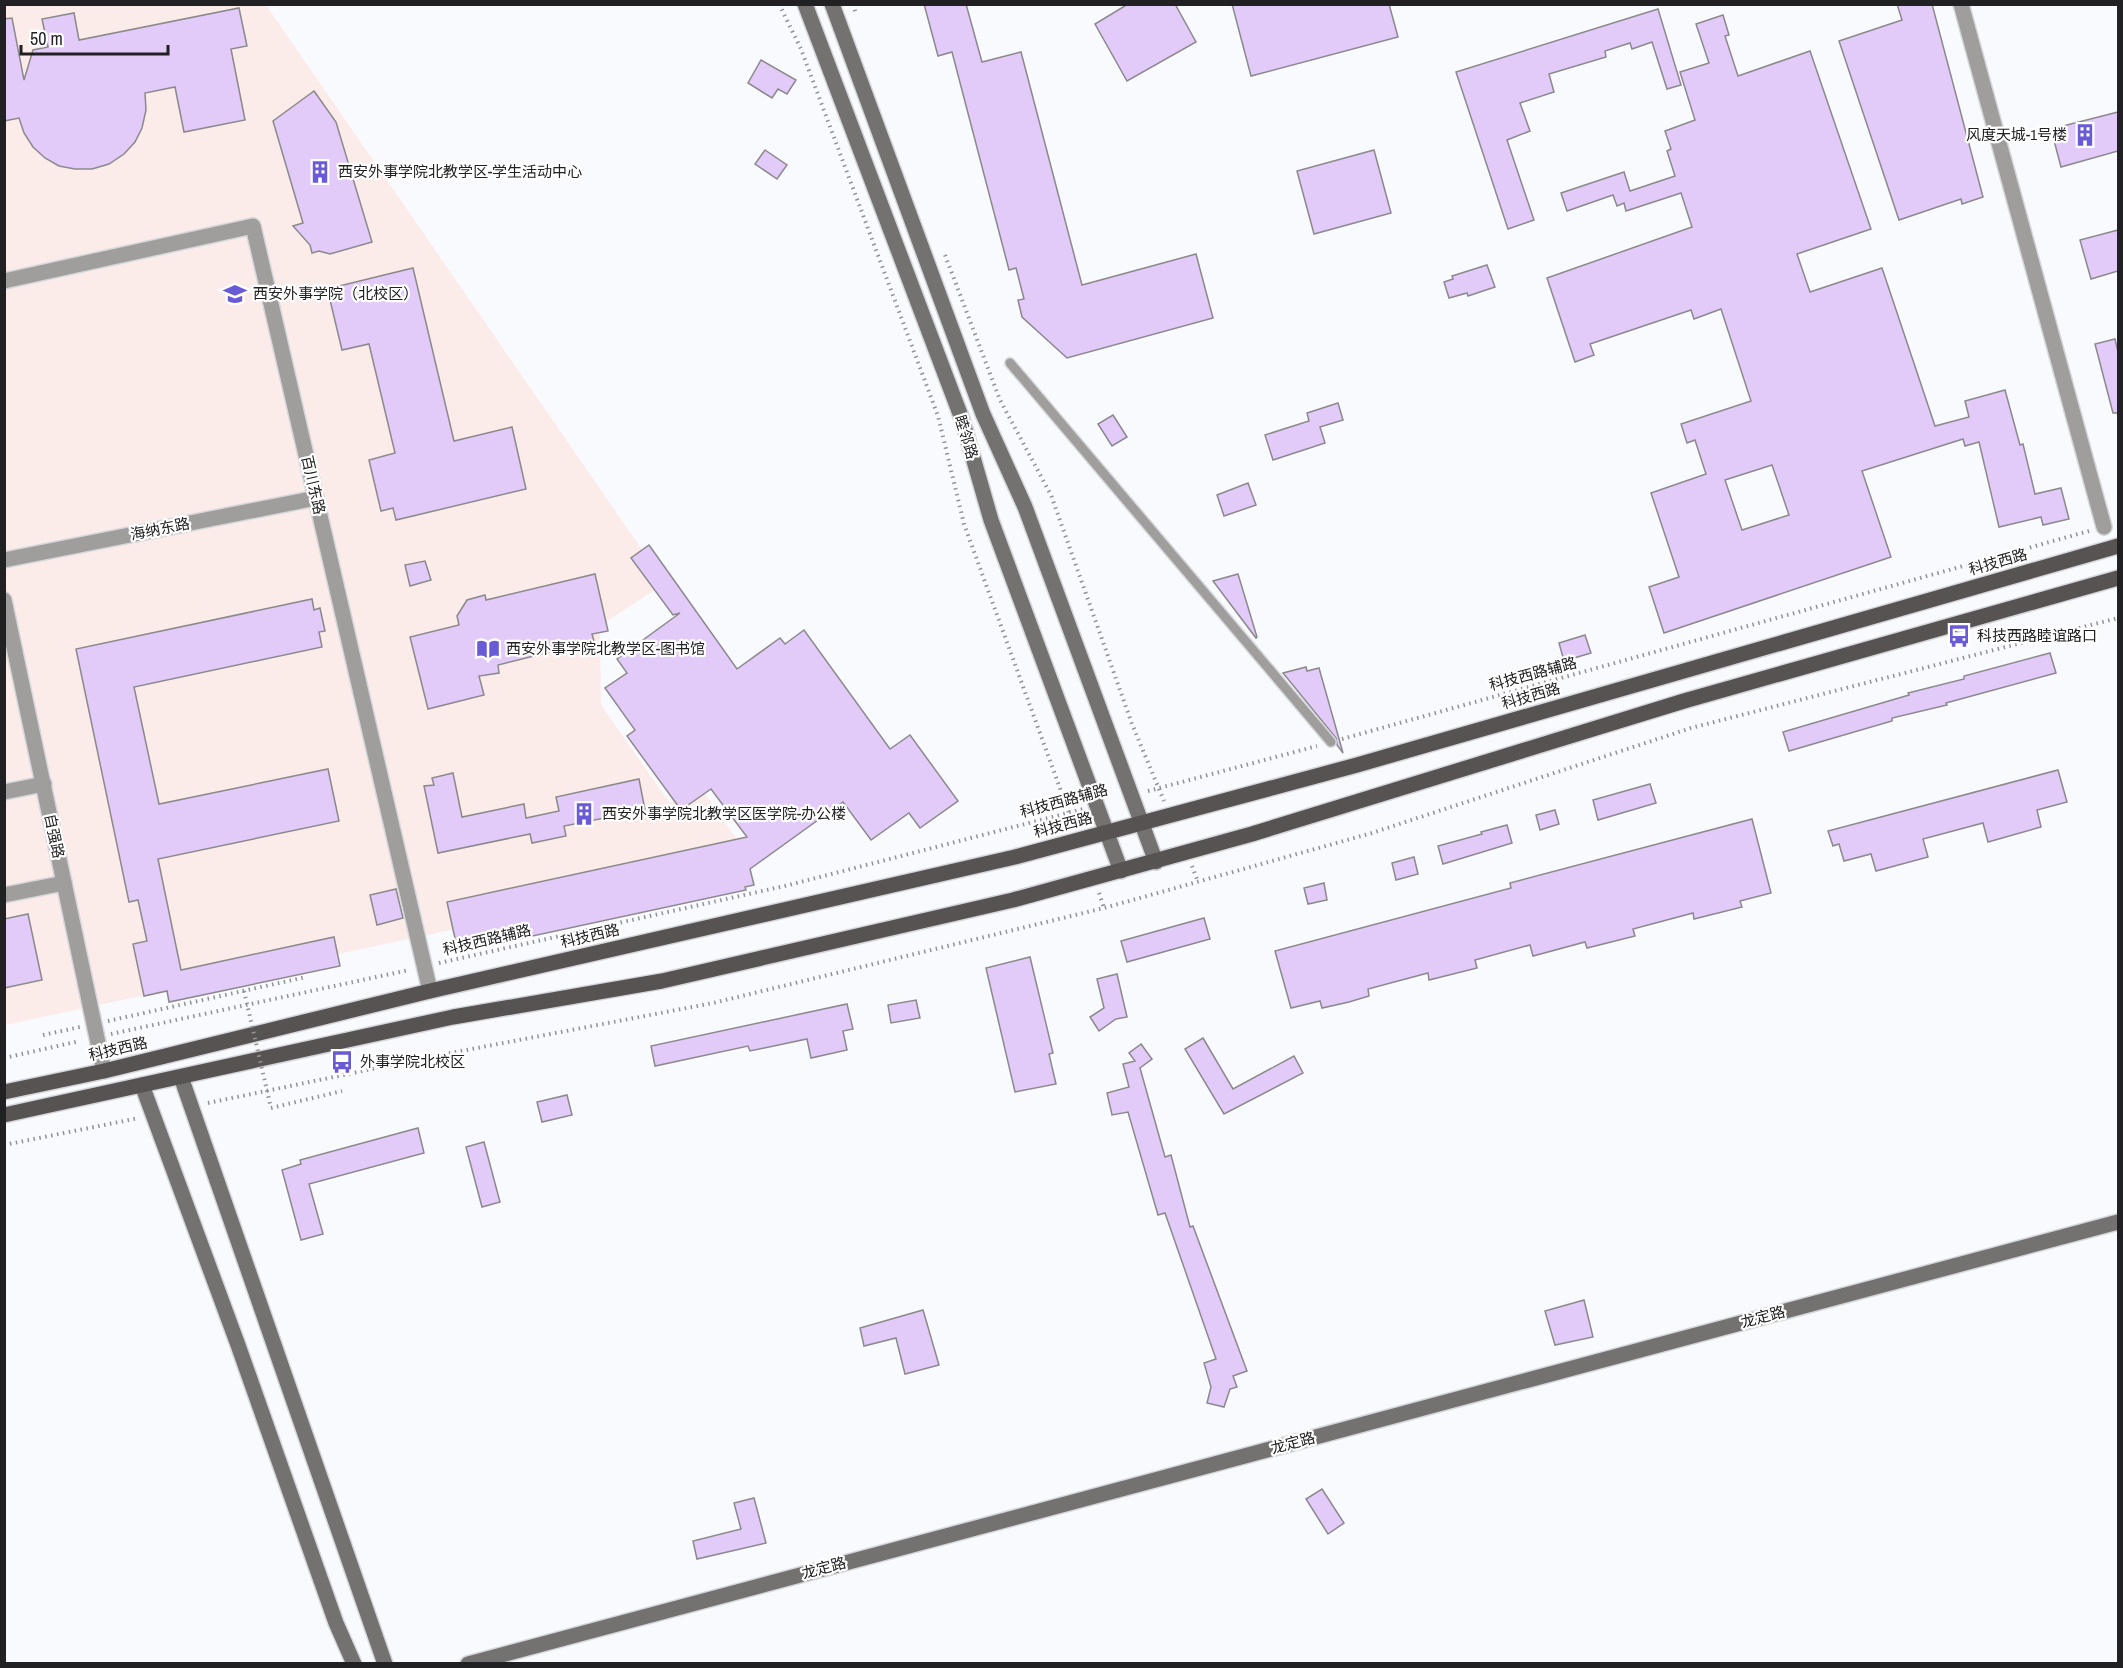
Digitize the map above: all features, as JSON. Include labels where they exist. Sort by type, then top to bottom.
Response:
[{"type":"main road","name":"科技西路","points":[[4,1092],[104,1071],[430,991],[992,862],[1357,765],[2118,546]]},
{"type":"main road","points":[[4,1115],[453,1017],[662,981],[1013,900],[1156,862],[1684,701],[2118,578]]},
{"type":"street","name":"睦邻路","points":[[805,4],[962,419],[991,520],[1121,871]]},
{"type":"street","name":"睦邻路","points":[[832,4],[983,414],[1025,507],[1156,862]]},
{"type":"street","points":[[1961,4],[2104,527]]},
{"type":"street","name":"百川东路","points":[[4,281],[253,226],[430,991]]},
{"type":"street","name":"海纳东路","points":[[4,560],[316,498]]},
{"type":"street","name":"自强路","points":[[4,600],[104,1071]]},
{"type":"street","points":[[4,792],[44,784]]},
{"type":"street","points":[[4,895],[64,883]]},
{"type":"street","points":[[181,1077],[385,1664]]},
{"type":"street","points":[[142,1085],[238,1345],[336,1623],[354,1664]]},
{"type":"street","name":"龙定路","points":[[468,1664],[2118,1222]]},
{"type":"lane","points":[[1011,363],[1331,742]]},
{"type":"path","points":[[779,4],[801,49],[938,416],[964,524],[1079,839]]},
{"type":"path","points":[[853,4],[859,25]]},
{"type":"path","points":[[944,252],[1000,400],[1051,495],[1132,724],[1170,815]]},
{"type":"path","name":"科技西路辅路","points":[[1131,796],[2104,527]]},
{"type":"path","name":"科技西路辅路","points":[[4,1058],[96,1030],[424,966],[789,885],[1096,805]]},
{"type":"path","points":[[1186,853],[1198,882]]},
{"type":"path","points":[[1093,879],[1104,908]]},
{"type":"path","points":[[43,1035],[96,1030],[306,977]]},
{"type":"path","points":[[244,991],[271,1108],[342,1092]]},
{"type":"shaded area","name":"西安外事学院（北校区）","points":[[4,5],[266,5],[665,583],[600,626],[601,705],[670,803],[698,784],[755,865],[5,1025]]},
{"type":"building","points":[[924,4],[966,4],[982,62],[1021,52],[1082,285],[1196,254],[1213,318],[1067,358],[1022,317],[1018,300],[1024,299],[1016,268],[1009,270],[952,52],[938,56]]},
{"type":"building","points":[[1128,4],[1175,4],[1196,42],[1127,81],[1095,24]]},
{"type":"building","points":[[1232,4],[1389,4],[1398,37],[1251,76]]},
{"type":"building","points":[[1897,4],[1932,4],[1983,197],[1962,204],[1961,199],[1899,220],[1839,41],[1902,20]]},
{"type":"building","points":[[239,8],[247,46],[231,49],[245,120],[184,132],[175,87],[145,93],[146,110],[142,128],[135,142],[124,154],[109,164],[92,169],[59,166],[45,158],[33,147],[24,133],[19,118],[4,121],[4,19],[12,18],[24,80],[33,50],[48,47],[42,19],[74,13],[79,40]]},
{"type":"building","points":[[1658,9],[1681,85],[1667,89],[1652,42],[1632,49],[1630,43],[1605,51],[1606,57],[1549,74],[1554,92],[1520,103],[1530,131],[1507,140],[1534,220],[1508,229],[1456,72]]},
{"type":"building","points":[[1723,15],[1729,35],[1725,36],[1738,76],[1810,51],[1871,229],[1797,254],[1810,292],[1882,268],[1935,426],[1969,417],[1965,401],[2005,390],[2020,445],[2023,444],[2035,494],[2061,488],[2069,519],[2043,525],[2041,517],[1999,527],[1979,442],[1965,446],[1963,439],[1862,471],[1891,557],[1664,633],[1649,587],[1679,577],[1651,493],[1706,474],[1695,440],[1687,443],[1681,424],[1751,401],[1721,309],[1694,319],[1691,310],[1590,344],[1594,355],[1575,362],[1547,278],[1692,227],[1681,193],[1626,211],[1624,203],[1617,206],[1613,195],[1567,211],[1561,193],[1624,172],[1630,191],[1675,176],[1667,151],[1671,149],[1665,131],[1695,120],[1680,72],[1709,63],[1696,24]],"holes":[[[1772,465],[1789,515],[1742,530],[1725,480]]]},
{"type":"building","points":[[761,60],[796,80],[787,94],[778,89],[772,98],[748,83]]},
{"type":"building","name":"西安外事学院北教学区-学生活动中心","points":[[314,91],[336,122],[372,242],[330,254],[319,251],[312,253],[310,245],[293,226],[303,223],[273,121]]},
{"type":"building","name":"风度天城-1号楼","points":[[2118,112],[2118,151],[2061,167],[2051,129]]},
{"type":"building","points":[[765,150],[787,165],[777,179],[755,164]]},
{"type":"building","points":[[1374,150],[1391,213],[1314,234],[1297,171]]},
{"type":"building","points":[[2118,230],[2118,271],[2091,279],[2080,240]]},
{"type":"building","points":[[1487,265],[1495,287],[1468,296],[1467,293],[1449,298],[1444,282],[1453,279],[1452,276]]},
{"type":"building","points":[[413,268],[454,441],[512,427],[526,489],[396,520],[393,508],[381,511],[369,460],[395,453],[369,344],[342,350],[330,300],[342,297],[339,286]]},
{"type":"building","points":[[2115,339],[2118,352],[2118,413],[2113,413],[2095,344]]},
{"type":"building","points":[[1338,403],[1343,420],[1320,427],[1325,443],[1273,460],[1265,435],[1309,421],[1307,413]]},
{"type":"building","points":[[1113,415],[1127,437],[1112,446],[1098,424]]},
{"type":"building","points":[[1248,483],[1256,505],[1224,516],[1217,495]]},
{"type":"building","points":[[649,545],[737,669],[780,638],[785,644],[804,630],[890,749],[910,735],[958,801],[920,828],[909,813],[871,840],[843,802],[750,869],[754,885],[745,887],[746,890],[458,952],[447,902],[747,837],[711,789],[681,810],[627,736],[635,730],[605,688],[627,673],[617,659],[680,613],[673,615],[631,558]]},
{"type":"building","points":[[425,561],[431,580],[410,586],[405,565]]},
{"type":"building","name":"西安外事学院北教学区-图书馆","points":[[595,574],[608,631],[592,634],[594,641],[498,665],[499,673],[479,676],[484,695],[428,709],[410,637],[459,625],[457,616],[467,600],[485,595],[486,600]]},
{"type":"building","points":[[1238,574],[1257,637],[1256,638],[1213,581]]},
{"type":"building","points":[[312,599],[314,610],[320,608],[325,631],[319,632],[322,647],[134,687],[159,804],[328,769],[339,821],[158,859],[181,970],[334,937],[340,966],[169,1002],[167,991],[144,996],[133,944],[147,941],[138,900],[129,902],[76,649]]},
{"type":"building","points":[[1585,635],[1591,653],[1564,661],[1559,643]]},
{"type":"building","points":[[2050,653],[2056,673],[1946,703],[1947,705],[1892,718],[1892,721],[1789,751],[1783,732],[1909,695],[1908,693],[1964,679],[1964,676]]},
{"type":"building","points":[[1306,667],[1307,671],[1319,668],[1343,753],[1337,745],[1336,738],[1283,673]]},
{"type":"building","points":[[2058,770],[2067,802],[2037,810],[2041,827],[1988,842],[1983,823],[1923,839],[1928,857],[1876,871],[1871,854],[1844,861],[1839,844],[1833,846],[1828,831]]},
{"type":"building","name":"西安外事学院北教学区医学院-办公楼","points":[[453,773],[462,817],[524,804],[526,818],[559,811],[556,797],[639,779],[645,810],[564,826],[566,836],[532,843],[530,834],[438,853],[424,786],[434,785],[432,778]]},
{"type":"building","points":[[1650,784],[1656,803],[1598,820],[1593,800]]},
{"type":"building","points":[[1555,810],[1559,824],[1540,830],[1536,815]]},
{"type":"building","points":[[1752,819],[1771,893],[1740,901],[1742,907],[1694,919],[1693,913],[1633,929],[1635,936],[1587,948],[1585,942],[1533,956],[1530,945],[1475,960],[1477,968],[1429,980],[1428,973],[1368,989],[1369,996],[1349,1002],[1322,1008],[1320,1001],[1291,1008],[1275,951],[1511,888],[1510,883]]},
{"type":"building","points":[[1507,825],[1512,843],[1443,864],[1438,846]]},
{"type":"building","points":[[1414,857],[1418,874],[1396,880],[1392,863]]},
{"type":"building","points":[[1324,883],[1327,900],[1308,904],[1304,888]]},
{"type":"building","points":[[396,889],[403,918],[377,925],[370,895]]},
{"type":"building","points":[[28,914],[42,980],[4,988],[4,919]]},
{"type":"building","points":[[1204,918],[1210,939],[1127,962],[1121,941]]},
{"type":"building","points":[[1030,957],[1053,1053],[1049,1054],[1056,1084],[1015,1092],[986,968]]},
{"type":"building","points":[[1117,974],[1127,1017],[1116,1019],[1099,1031],[1090,1017],[1104,1008],[1097,979]]},
{"type":"building","points":[[916,1000],[920,1018],[891,1023],[888,1005]]},
{"type":"building","points":[[847,1004],[853,1029],[843,1031],[847,1050],[811,1058],[807,1039],[750,1051],[748,1046],[655,1066],[651,1046]]},
{"type":"building","points":[[1203,1038],[1233,1089],[1294,1056],[1303,1073],[1224,1114],[1185,1049]]},
{"type":"building","points":[[1141,1044],[1152,1059],[1140,1068],[1165,1157],[1171,1155],[1190,1227],[1193,1226],[1247,1371],[1233,1376],[1237,1387],[1230,1389],[1224,1407],[1207,1403],[1211,1387],[1204,1363],[1216,1359],[1165,1213],[1158,1215],[1128,1112],[1112,1115],[1107,1093],[1129,1087],[1123,1064],[1135,1061],[1129,1053]]},
{"type":"building","points":[[567,1095],[572,1115],[542,1122],[537,1102]]},
{"type":"building","points":[[418,1128],[424,1153],[309,1184],[323,1234],[301,1240],[282,1170],[301,1164],[300,1160]]},
{"type":"building","points":[[484,1142],[500,1202],[482,1207],[466,1147]]},
{"type":"building","points":[[1584,1300],[1593,1337],[1555,1345],[1545,1311]]},
{"type":"building","points":[[923,1310],[939,1365],[905,1374],[896,1338],[864,1346],[860,1328]]},
{"type":"building","points":[[1322,1489],[1344,1523],[1328,1534],[1306,1499]]},
{"type":"building","points":[[754,1498],[766,1543],[697,1559],[693,1541],[741,1529],[734,1503]]},
{"type":"place","name":"风度天城-1号楼","points":[[2085,135]]},
{"type":"place","name":"西安外事学院北教学区-学生活动中心","points":[[320,172]]},
{"type":"place","name":"西安外事学院（北校区）","points":[[235,294]]},
{"type":"place","name":"科技西路睦谊路口","points":[[1959,636]]},
{"type":"place","name":"西安外事学院北教学区-图书馆","points":[[488,649]]},
{"type":"place","name":"西安外事学院北教学区医学院-办公楼","points":[[584,814]]},
{"type":"place","name":"外事学院北校区","points":[[342,1062]]}]
